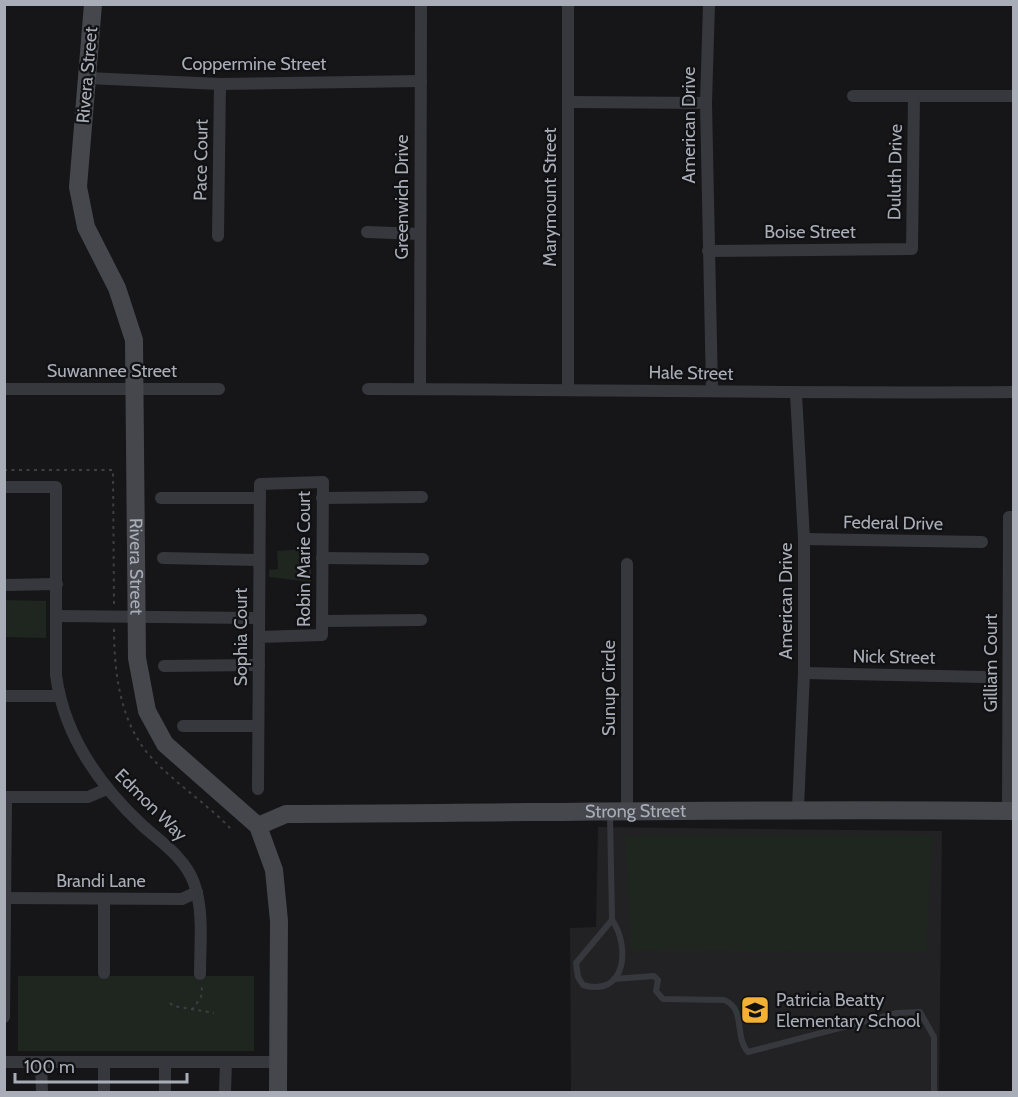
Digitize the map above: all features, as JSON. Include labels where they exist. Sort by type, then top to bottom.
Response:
[{"type":"street","name":"Rivera Street","points":[[93,4],[78,187],[86,227],[127,311],[134,340],[137,658],[147,711],[165,744],[258,826],[274,870],[279,921],[278,1092]]},
{"type":"street","name":"Greenwich Drive","points":[[420,389],[421,4]]},
{"type":"street","name":"Marymount Street","points":[[568,4],[568,390]]},
{"type":"street","name":"American Drive","points":[[709,4],[706,103],[712,390]]},
{"type":"street","name":"Coppermine Street","points":[[87,78],[220,84],[420,81]]},
{"type":"street","name":"Pace Court","points":[[218,236],[220,84]]},
{"type":"street","points":[[853,96],[1014,96]]},
{"type":"street","name":"Duluth Drive","points":[[912,249],[915,96]]},
{"type":"street","points":[[568,102],[706,103]]},
{"type":"street","points":[[368,231],[420,234]]},
{"type":"street","name":"Boise Street","points":[[708,251],[912,249]]},
{"type":"street","name":"Suwannee Street","points":[[4,389],[219,389]]},
{"type":"street","name":"Hale Street","points":[[368,389],[712,390],[796,394],[1014,392]]},
{"type":"street","name":"American Drive","points":[[796,394],[804,539],[804,673],[798,808]]},
{"type":"street","name":"Robin Marie Court","points":[[259,637],[322,635],[323,482],[260,484]]},
{"type":"street","name":"Sophia Court","points":[[258,789],[260,484]]},
{"type":"street","name":"Edmon Way","points":[[4,487],[56,487],[58,696],[65,719],[78,746],[107,789],[173,851],[186,867],[200,905],[201,980]]},
{"type":"street","points":[[322,498],[422,497]]},
{"type":"street","points":[[161,498],[260,498]]},
{"type":"street","name":"Gilliam Court","points":[[1011,517],[1008,783],[1011,811]]},
{"type":"street","name":"Federal Drive","points":[[804,539],[982,542]]},
{"type":"street","points":[[163,558],[260,560]]},
{"type":"street","points":[[322,558],[423,559]]},
{"type":"street","name":"Sunup Circle","points":[[619,813],[627,564]]},
{"type":"street","points":[[4,585],[57,584]]},
{"type":"street","points":[[57,616],[259,618]]},
{"type":"street","points":[[322,621],[421,620]]},
{"type":"street","points":[[164,666],[259,665]]},
{"type":"street","name":"Nick Street","points":[[804,673],[984,676]]},
{"type":"street","points":[[4,696],[58,696]]},
{"type":"street","points":[[183,726],[258,726]]},
{"type":"street","points":[[4,1017],[5,797],[88,797],[107,789]]},
{"type":"street","name":"Strong Street","points":[[258,826],[286,814],[619,813],[798,808],[1011,811]]},
{"type":"street","name":"Brandi Lane","points":[[5,898],[182,899],[196,892]]},
{"type":"street","points":[[104,899],[104,973]]},
{"type":"street","points":[[4,1062],[278,1062]]},
{"type":"street","points":[[41,1062],[42,1092]]},
{"type":"street","points":[[104,1062],[104,1092]]},
{"type":"street","points":[[165,1062],[165,1092]]},
{"type":"street","points":[[225,1092],[226,1062]]},
{"type":"lane","points":[[612,920],[621,934],[622,965],[614,980],[606,986],[594,988],[583,985],[576,969],[582,954],[612,920],[619,813]]},
{"type":"lane","points":[[614,980],[654,976],[658,980],[656,991],[663,999],[724,1000],[732,1003],[736,1008],[742,1046],[748,1052],[897,1013],[921,1012],[934,1037],[934,1092]]},
{"type":"path","points":[[192,1010],[201,997],[201,980]]},
{"type":"path","points":[[170,1003],[172,1006],[214,1013]]},
{"type":"shaded area","points":[[302,549],[301,570],[311,570],[311,582],[269,577],[269,570],[278,569],[277,551]]},
{"type":"shaded area","points":[[5,600],[46,601],[46,638],[5,637]]},
{"type":"shaded area","name":"Patricia Beatty Elementary School","points":[[598,827],[942,831],[939,1092],[571,1092],[570,928],[596,927]]},
{"type":"shaded area","points":[[933,835],[926,952],[631,951],[625,836]]},
{"type":"shaded area","points":[[18,976],[254,976],[254,1051],[18,1051]]},
{"type":"place","name":"Patricia Beatty Elementary School","points":[[755,1010]]}]
